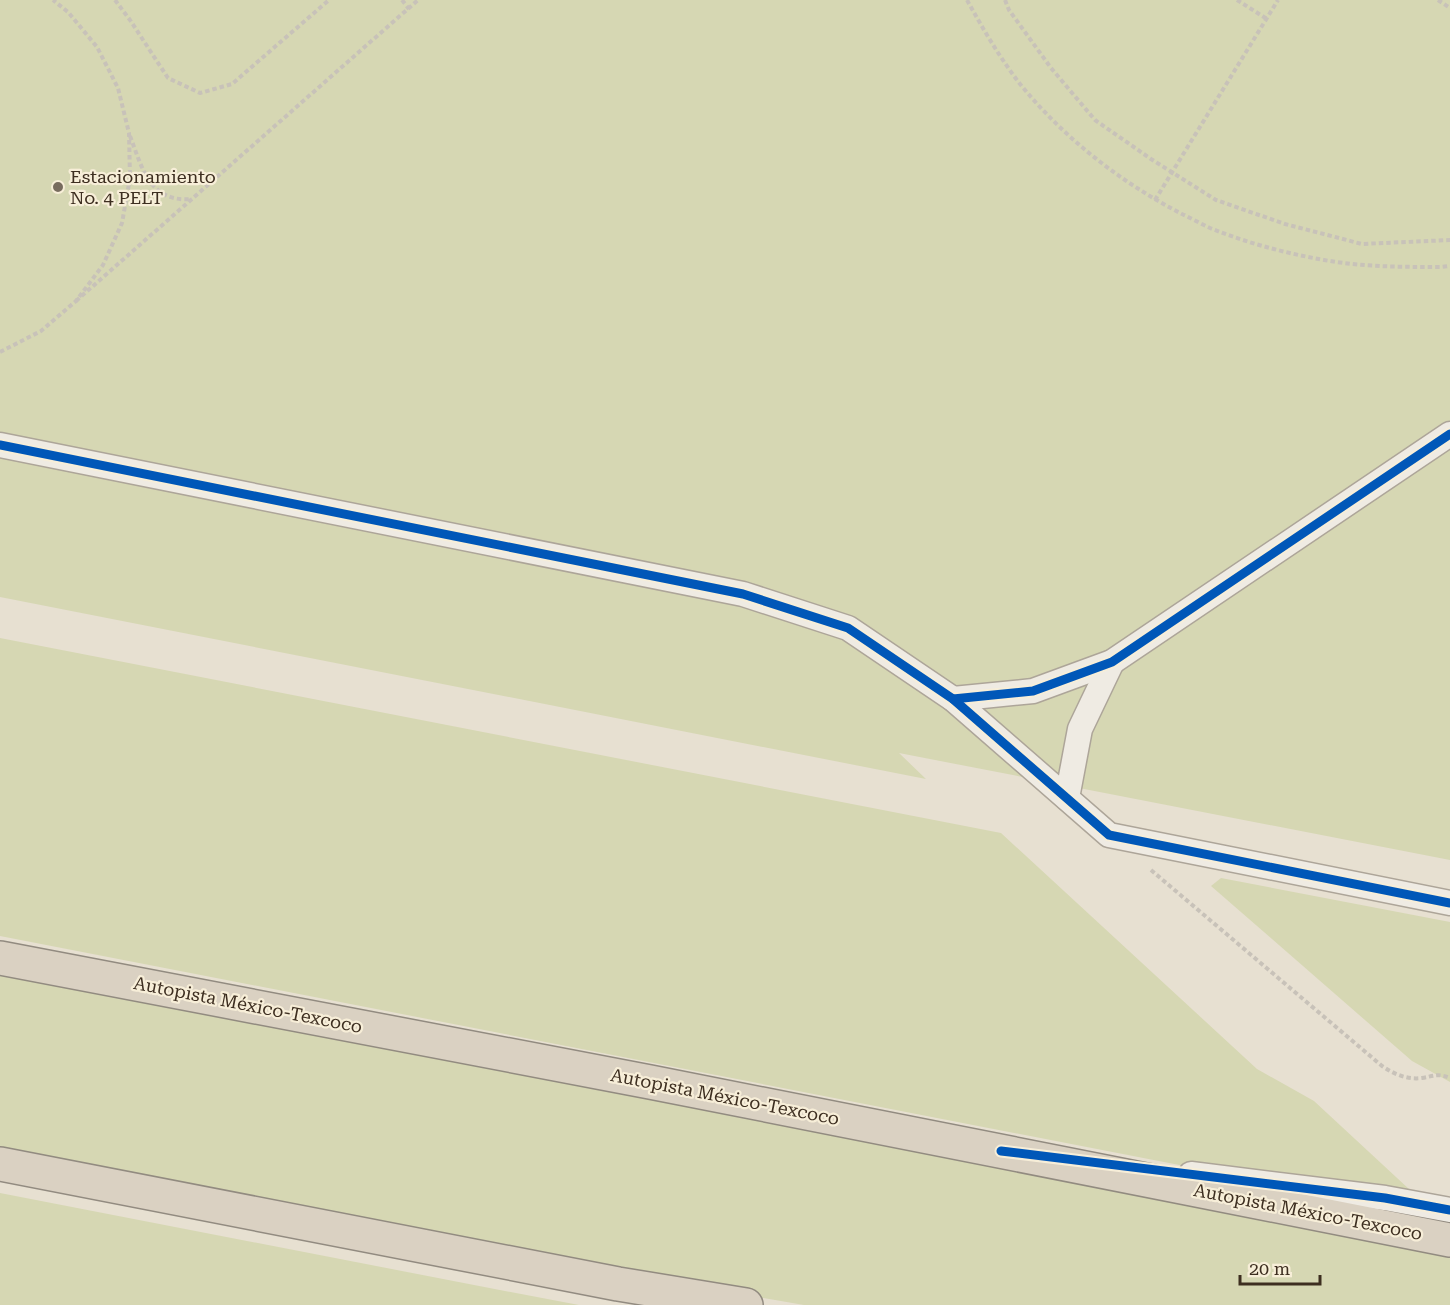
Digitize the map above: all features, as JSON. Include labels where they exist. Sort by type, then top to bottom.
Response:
[{"type":"highway","name":"Autopista México-Texcoco","points":[[0,957],[1450,1240]]},
{"type":"highway","points":[[0,1164],[618,1284],[746,1305]]},
{"type":"street","points":[[953,699],[1033,691],[1112,662],[1450,434]]},
{"type":"street","points":[[0,445],[743,594],[848,628],[953,699],[1109,835],[1450,903]]},
{"type":"street","points":[[1066,798],[1080,729],[1112,662]]},
{"type":"street","points":[[1001,1151],[1385,1198],[1450,1210]]},
{"type":"path","points":[[53,0],[68,12],[97,47],[118,88],[129,133],[147,178],[156,188],[170,197],[183,200],[192,199]]},
{"type":"path","points":[[115,0],[168,78],[200,93],[232,84],[329,0]]},
{"type":"path","points":[[402,0],[409,9]]},
{"type":"path","points":[[0,352],[41,331],[76,302],[418,0]]},
{"type":"path","points":[[967,0],[987,36],[1020,84],[1061,128],[1106,167],[1155,200],[1209,227],[1264,247],[1325,260],[1381,267],[1450,266]]},
{"type":"path","points":[[1005,0],[1009,10],[1051,68],[1095,120],[1216,200],[1285,224],[1362,244],[1450,240]]},
{"type":"path","points":[[1237,0],[1267,19]]},
{"type":"path","points":[[1155,200],[1278,0]]},
{"type":"path","points":[[1438,0],[1450,8]]},
{"type":"path","points":[[76,302],[103,265],[122,223],[130,178],[129,133]]},
{"type":"path","points":[[1150,870],[1382,1066],[1408,1078],[1442,1075],[1450,1078]]},
{"type":"green space","points":[[0,0],[1450,0],[1450,860],[899,753],[926,779],[0,597]]},
{"type":"green space","points":[[0,638],[1001,833],[1257,1069],[1314,1101],[1437,1215],[0,936]]},
{"type":"green space","points":[[1221,878],[1450,922],[1450,1082],[1412,1061],[1211,886]]},
{"type":"green space","points":[[0,973],[1450,1254],[1450,1305],[804,1305],[635,1276],[0,1152]]},
{"type":"green space","points":[[0,1193],[505,1291],[579,1305],[0,1305]]},
{"type":"cycle path","points":[[953,699],[1033,691],[1112,662],[1450,434]]},
{"type":"cycle path","points":[[0,445],[743,594],[848,628],[953,699],[1109,835],[1450,903]]},
{"type":"cycle path","points":[[1001,1151],[1385,1198],[1450,1210]]},
{"type":"place","name":"Estacionamiento No. 4 PELT","points":[[58,187]]}]
